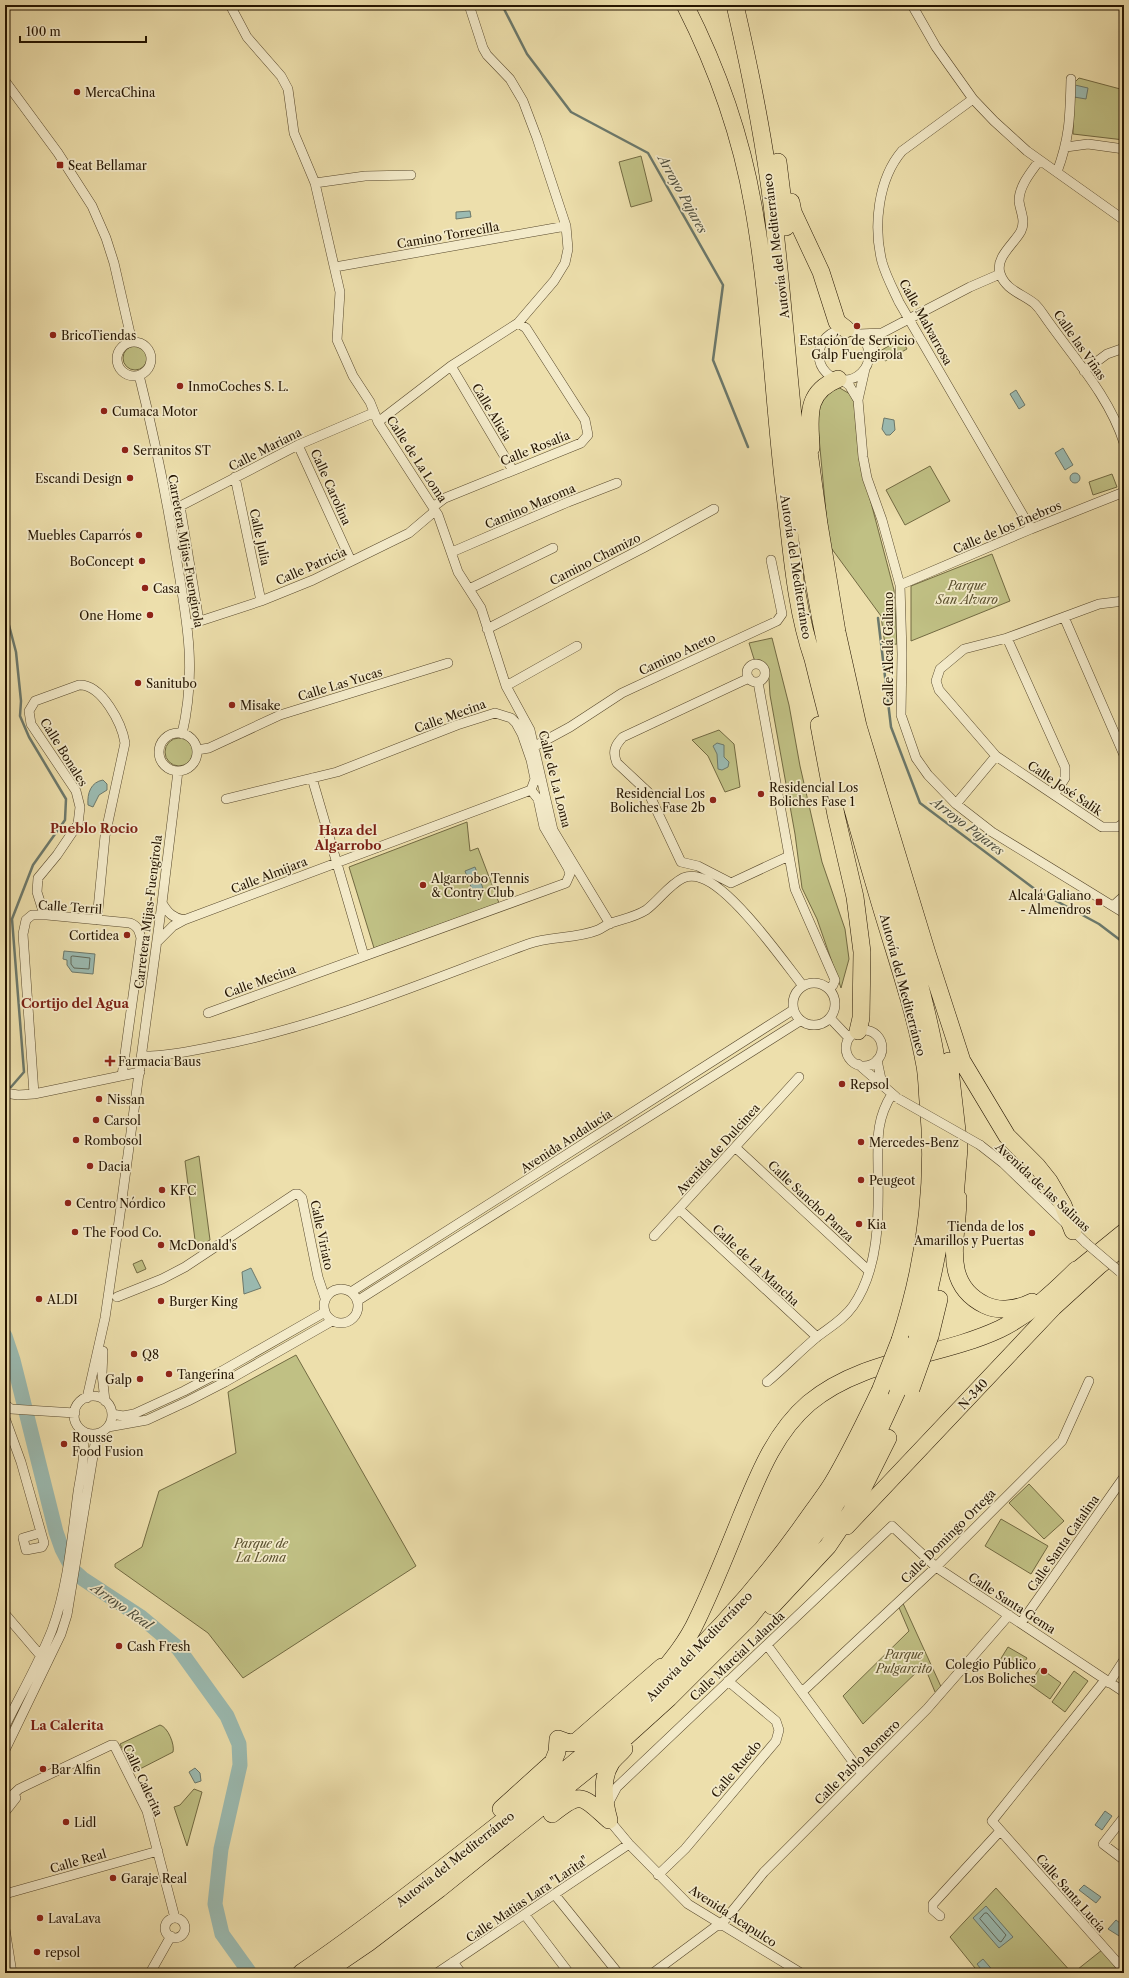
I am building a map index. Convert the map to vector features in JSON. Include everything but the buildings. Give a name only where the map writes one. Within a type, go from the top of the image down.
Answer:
[{"type":"highway","name":"Autovía del Mediterráneo","points":[[301,1973],[364,1930],[422,1886],[616,1728],[674,1675],[735,1612],[774,1565],[832,1484],[866,1421],[880,1391],[900,1340],[912,1301],[924,1243],[930,1188],[930,1126],[925,1067],[912,1009],[846,788],[813,659],[806,638],[782,480],[762,267],[753,205],[734,128],[712,66],[685,5]]},
{"type":"highway","name":"Autovía del Mediterráneo","points":[[324,1973],[439,1889],[607,1754],[670,1698],[749,1618],[824,1523],[904,1389],[924,1337],[944,1202],[944,1115],[938,1062],[924,997],[845,729],[817,600],[806,526],[773,212],[757,107],[735,5]]},
{"type":"highway","points":[[746,5],[765,87],[778,161],[792,280],[805,425],[819,524],[837,632],[858,726],[927,953],[962,1061],[1007,1136],[1037,1166],[1049,1181],[1063,1205],[1073,1231]]},
{"type":"highway","points":[[778,161],[786,178],[793,212],[821,272],[837,322],[852,332]]},
{"type":"highway","points":[[812,466],[810,413],[812,401],[819,390],[828,383],[840,379]]},
{"type":"highway","points":[[806,638],[806,660],[810,683],[836,815],[855,897],[862,959],[861,1018],[854,1034]]},
{"type":"highway","points":[[924,1337],[946,1268],[957,1178],[959,1148],[954,1092],[944,1026],[927,953]]},
{"type":"highway","points":[[957,1178],[958,1217],[953,1260],[959,1282],[972,1299],[991,1308],[1014,1309],[1031,1303],[1076,1270]]},
{"type":"highway","points":[[579,1758],[600,1732],[651,1685],[676,1654],[696,1622],[766,1458],[786,1427],[809,1404],[832,1388],[865,1371],[966,1342],[1000,1329],[1049,1296],[1076,1270]]},
{"type":"highway","points":[[670,1698],[708,1671],[828,1546],[851,1512],[904,1389]]},
{"type":"highway","points":[[422,1886],[447,1856],[553,1762],[557,1752],[558,1739],[569,1743],[576,1742],[676,1654]]},
{"type":"highway","points":[[608,1815],[603,1794],[611,1764],[640,1733],[649,1716]]},
{"type":"highway","points":[[439,1889],[484,1868],[568,1801],[577,1797],[586,1800],[608,1815]]},
{"type":"main road","points":[[1076,1270],[1124,1231]]},
{"type":"main road","name":"N-340","points":[[828,1546],[1054,1308],[1099,1267],[1124,1247]]},
{"type":"street","name":"Calle de La Loma","points":[[230,5],[247,37],[286,84],[291,100],[296,140],[315,183],[340,292],[337,340],[353,376],[370,402],[378,422],[434,509],[452,552],[458,572],[481,608],[506,686],[530,730],[535,746],[553,830],[610,924]]},
{"type":"street","points":[[378,422],[451,366],[518,323],[554,281],[565,263],[568,249],[566,226],[537,138],[523,101],[510,78],[483,48],[469,5]]},
{"type":"street","points":[[912,5],[936,47],[974,99],[994,121],[1039,160],[1124,220]]},
{"type":"street","points":[[1057,172],[1066,147],[1070,122],[1070,79]]},
{"type":"street","points":[[5,80],[58,153],[92,206],[106,238],[114,264],[132,342]]},
{"type":"street","name":"Calle Malvarrosa","points":[[974,99],[902,151],[893,162],[888,172],[879,210],[879,239],[882,262],[889,283],[909,320],[1031,529]]},
{"type":"street","points":[[1066,147],[1088,144],[1124,149]]},
{"type":"street","points":[[840,379],[855,378],[865,369],[875,342],[882,333],[970,287],[1000,274],[999,266],[1003,257],[1021,231],[1024,224],[1019,200],[1021,189],[1039,160]]},
{"type":"street","points":[[315,183],[365,176],[411,175]]},
{"type":"street","name":"Camino Torrecilla","points":[[335,267],[566,226]]},
{"type":"street","name":"Calle las Viñas","points":[[1000,274],[1005,283],[1014,291],[1035,304],[1084,371],[1110,410],[1123,438]]},
{"type":"street","name":"Calle Rosalía","points":[[434,509],[445,498],[512,469],[581,443],[588,435],[585,420],[526,328],[518,323]]},
{"type":"street","points":[[858,400],[853,391],[840,379],[828,374],[822,366],[819,358],[820,349],[823,341],[836,331],[882,333]]},
{"type":"street","points":[[852,332],[867,343],[870,355]]},
{"type":"street","points":[[132,342],[143,345],[150,353],[150,365],[146,371],[139,374],[130,375],[126,373],[118,362],[121,349],[132,342]]},
{"type":"street","points":[[1084,371],[1107,354],[1124,348]]},
{"type":"street","name":"Calle Alicia","points":[[451,366],[512,469]]},
{"type":"street","name":"Calle Alcalá Galiano","points":[[865,369],[858,400],[863,457],[867,478],[882,520],[900,585],[902,654],[901,715],[916,758],[928,775],[956,804],[992,832],[1124,913]]},
{"type":"street","name":"Carretera Mijas-Fuengirola","points":[[139,374],[169,512],[188,625],[190,688],[182,734]]},
{"type":"street","name":"Calle Mariana","points":[[169,512],[298,445],[374,413]]},
{"type":"street","name":"Calle Carolina","points":[[298,445],[351,561]]},
{"type":"street","name":"Calle Julia","points":[[235,477],[260,601]]},
{"type":"street","name":"Camino Maroma","points":[[452,552],[617,483]]},
{"type":"street","name":"Calle de los Enebros","points":[[900,585],[1031,529],[1124,492]]},
{"type":"street","points":[[180,506],[199,621]]},
{"type":"street","name":"Calle Patricia","points":[[188,625],[260,601],[313,580],[409,533],[434,509]]},
{"type":"street","name":"Camino Chamizo","points":[[487,628],[656,541],[714,509]]},
{"type":"street","points":[[469,589],[554,548]]},
{"type":"street","name":"Camino Aneto","points":[[535,746],[570,727],[622,693],[777,621],[782,614],[770,560]]},
{"type":"street","name":"Calle José Salik","points":[[1124,602],[1099,604],[1007,638],[964,649],[940,670],[936,681],[939,690],[996,756],[1102,827],[1118,827],[1124,823]]},
{"type":"street","points":[[1064,617],[1124,755]]},
{"type":"street","points":[[1007,638],[1065,767],[1065,778],[1054,795]]},
{"type":"street","points":[[506,686],[577,646]]},
{"type":"street","name":"Calle Las Yucas","points":[[197,750],[209,748],[280,715],[448,663]]},
{"type":"street","points":[[751,666],[762,666],[765,675],[763,679],[758,682],[754,682],[749,678],[748,670],[751,666]]},
{"type":"street","points":[[749,678],[623,737],[616,744],[614,757],[617,763],[648,792],[682,862],[698,866],[731,884],[789,856]]},
{"type":"street","points":[[758,682],[795,889],[800,904],[835,980],[829,989]]},
{"type":"street","name":"Calle Bonales","points":[[46,915],[37,892],[38,878],[57,855],[78,824],[80,807],[76,791],[31,724],[29,711],[35,701],[86,685],[95,689],[102,696],[123,730],[125,743],[105,836],[97,920]]},
{"type":"street","name":"Calle Mecina","points":[[208,1013],[566,883],[570,874],[544,827],[538,799],[531,790],[534,779],[531,760],[522,734],[511,718],[495,712],[457,725],[337,772],[226,799]]},
{"type":"street","points":[[172,734],[182,734],[191,739],[197,750],[195,760],[192,765],[178,771],[168,768],[164,764],[161,760],[159,750],[167,737],[172,734]]},
{"type":"street","points":[[956,804],[996,756]]},
{"type":"street","name":"Carretera Mijas-Fuengirola","points":[[87,1398],[105,1318],[140,1072],[178,771]]},
{"type":"street","points":[[312,778],[364,956]]},
{"type":"street","name":"Calle Almijara","points":[[157,942],[173,926],[184,920],[531,790]]},
{"type":"street","points":[[142,1056],[166,1055],[250,1040],[411,988],[531,943],[590,933],[610,924],[628,919],[646,910],[681,879],[690,876],[701,878],[713,884],[732,900],[759,930],[802,986]]},
{"type":"street","points":[[1113,906],[1124,896]]},
{"type":"street","points":[[162,904],[169,914],[176,919],[184,920]]},
{"type":"street","name":"Calle Terril","points":[[34,1094],[23,934],[26,920],[32,915],[130,923],[138,929],[141,938],[122,1076]]},
{"type":"street","points":[[816,983],[829,989],[834,995],[835,1000],[835,1007],[830,1018],[825,1022],[812,1026],[800,1021],[793,1010],[794,997],[802,986],[816,983]]},
{"type":"street","name":"Avenida Andalucía","points":[[351,1292],[793,1010]]},
{"type":"street","points":[[830,1018],[854,1034],[870,1031],[879,1038],[882,1049],[877,1060],[882,1084]]},
{"type":"street","name":"Avenida Andalucía","points":[[358,1301],[800,1021]]},
{"type":"street","points":[[854,1034],[846,1048],[847,1053],[853,1062],[868,1065],[877,1060]]},
{"type":"street","name":"Avenida de las Salinas","points":[[858,1064],[895,1096],[980,1145],[1003,1163],[1073,1231],[1122,1273]]},
{"type":"street","points":[[5,1093],[18,1095],[34,1094],[140,1072]]},
{"type":"street","name":"Avenida de Dulcinea","points":[[654,1236],[736,1148],[799,1077]]},
{"type":"street","points":[[767,1382],[817,1337],[840,1320],[853,1306],[862,1290],[869,1271],[878,1210],[878,1125],[886,1102],[895,1096]]},
{"type":"street","name":"Calle Sancho Panza","points":[[736,1148],[869,1271]]},
{"type":"street","name":"Calle Viriato","points":[[117,1297],[162,1279],[185,1267],[295,1194],[298,1194],[302,1198],[318,1277],[326,1298]]},
{"type":"street","name":"Calle de La Mancha","points":[[679,1209],[817,1337]]},
{"type":"street","points":[[340,1289],[351,1292],[358,1301],[357,1312],[351,1320],[340,1323],[332,1321],[325,1312],[324,1304],[326,1298],[334,1290],[340,1289]]},
{"type":"street","points":[[112,1414],[123,1416],[134,1414],[184,1392],[325,1312]]},
{"type":"street","name":"Carretera Mijas-Fuengirola","points":[[105,1318],[102,1374],[106,1401]]},
{"type":"street","points":[[5,1726],[51,1631],[75,1544],[95,1444],[100,1433],[108,1427],[147,1420],[188,1401],[225,1382],[332,1321]]},
{"type":"street","name":"Calle Domingo Ortega","points":[[802,1692],[936,1567],[1062,1440],[1089,1381]]},
{"type":"street","points":[[5,1750],[61,1634],[72,1591],[84,1444],[80,1429],[76,1422],[75,1413],[78,1405],[87,1398],[96,1397],[106,1401],[112,1414],[108,1427]]},
{"type":"street","points":[[40,1533],[8,1406],[39,1411],[75,1413]]},
{"type":"street","points":[[5,1418],[21,1462]]},
{"type":"street","points":[[80,1429],[91,1434],[100,1433]]},
{"type":"street","name":"Calle Santa Catalina","points":[[1021,1623],[1124,1477]]},
{"type":"street","name":"Calle Santa Gema","points":[[892,1526],[936,1567],[1124,1692]]},
{"type":"street","name":"Calle Marcial Lalanda","points":[[608,1815],[617,1787],[892,1526]]},
{"type":"street","points":[[5,1614],[40,1655]]},
{"type":"street","name":"Calle Pablo Romero","points":[[653,1973],[720,1925],[764,1872],[927,1709],[1009,1615]]},
{"type":"street","points":[[767,1645],[862,1774]]},
{"type":"street","points":[[940,1916],[933,1910],[933,1904],[1000,1830],[992,1821],[1124,1660]]},
{"type":"street","name":"Calle Ruedo","points":[[658,1875],[685,1849],[776,1741],[779,1730],[776,1721],[728,1681]]},
{"type":"street","name":"Calle Calerita","points":[[27,1785],[111,1745],[114,1745],[147,1811],[175,1918]]},
{"type":"street","points":[[5,1802],[13,1794],[27,1785]]},
{"type":"street","points":[[5,1812],[27,1785]]},
{"type":"street","name":"Avenida Acapulco","points":[[608,1815],[629,1844],[688,1904],[720,1925],[801,1973]]},
{"type":"street","points":[[1124,1817],[1103,1844],[1124,1860]]},
{"type":"street","name":"Calle Santa Lucía","points":[[1000,1830],[1124,1970]]},
{"type":"street","name":"Calle Matias Lara \"Larita\"","points":[[437,1973],[629,1844]]},
{"type":"street","name":"Calle Real","points":[[5,1894],[158,1851]]},
{"type":"street","points":[[555,1895],[618,1973]]},
{"type":"street","points":[[524,1915],[569,1973]]},
{"type":"street","points":[[175,1918],[182,1921],[185,1929],[180,1936],[171,1936],[166,1932],[166,1926],[170,1920],[175,1918]]},
{"type":"street","points":[[5,1929],[12,1973]]},
{"type":"street","points":[[150,1973],[171,1936]]},
{"type":"street","points":[[453,1962],[461,1973]]},
{"type":"green space","points":[[1079,78],[1124,90],[1124,140],[1073,134],[1074,83]]},
{"type":"green space","points":[[641,156],[652,201],[631,207],[619,162]]},
{"type":"green space","points":[[901,339],[907,349],[885,361],[880,351]]},
{"type":"green space","points":[[135,346],[143,350],[147,358],[143,366],[135,370],[127,366],[123,358],[127,350]]},
{"type":"green space","points":[[838,387],[850,394],[854,402],[859,457],[894,590],[897,644],[885,645],[881,616],[829,545],[817,416],[821,398]]},
{"type":"green space","points":[[930,466],[950,501],[905,525],[886,490]]},
{"type":"green space","points":[[1112,474],[1117,487],[1093,495],[1089,482]]},
{"type":"green space","name":"Parque San Alvaro","points":[[992,554],[1010,601],[911,641],[911,586]]},
{"type":"green space","points":[[772,638],[789,705],[800,766],[822,862],[845,929],[849,959],[841,988],[817,919],[802,888],[795,834],[770,695],[769,679],[766,666],[754,659],[749,643]]},
{"type":"green space","points":[[719,730],[734,744],[740,787],[725,792],[708,756],[692,740]]},
{"type":"green space","points":[[179,738],[189,742],[193,752],[189,762],[179,766],[169,762],[165,752],[169,742]]},
{"type":"green space","name":"Algarrobo Tennis & Contry Club","points":[[467,822],[470,851],[478,848],[499,903],[374,948],[349,867]]},
{"type":"green space","points":[[199,1156],[210,1240],[196,1248],[185,1161]]},
{"type":"green space","points":[[142,1260],[146,1269],[137,1273],[133,1264]]},
{"type":"green space","name":"Parque de La Loma","points":[[296,1355],[416,1566],[243,1678],[208,1633],[115,1567],[115,1564],[142,1547],[159,1491],[236,1453],[228,1392]]},
{"type":"green space","points":[[1029,1484],[1064,1521],[1044,1539],[1009,1503]]},
{"type":"green space","points":[[1001,1519],[1048,1546],[1031,1574],[985,1546]]},
{"type":"green space","name":"Parque Pulgarcito","points":[[901,1599],[943,1691],[939,1696],[935,1692],[924,1665],[863,1724],[843,1696],[909,1631],[897,1603]]},
{"type":"green space","points":[[1008,1647],[1027,1658],[1019,1671],[1000,1660]]},
{"type":"green space","points":[[1040,1668],[1061,1683],[1050,1699],[1029,1684]]},
{"type":"green space","points":[[1074,1671],[1088,1681],[1065,1712],[1052,1702]]},
{"type":"green space","points":[[160,1725],[166,1729],[170,1737],[173,1745],[173,1752],[134,1772],[120,1744]]},
{"type":"green space","points":[[194,1789],[202,1792],[187,1846],[174,1807],[180,1805]]},
{"type":"green space","points":[[996,1888],[1072,1973],[979,1973],[950,1937]]},
{"type":"green space","points":[[1102,1950],[1120,1973],[1073,1973]]},
{"type":"water","points":[[1075,85],[1088,88],[1086,99],[1074,97]]},
{"type":"water","points":[[470,211],[471,217],[456,219],[456,212]]},
{"type":"water","points":[[1016,390],[1025,405],[1019,409],[1010,394]]},
{"type":"water","points":[[884,418],[894,420],[895,430],[890,435],[886,435],[882,429]]},
{"type":"water","points":[[1063,448],[1073,465],[1065,470],[1055,453]]},
{"type":"water","points":[[1073,473],[1077,473],[1079,474],[1079,482],[1073,483],[1070,480],[1070,476]]},
{"type":"water","points":[[717,743],[724,745],[724,757],[729,762],[728,767],[722,770],[718,769],[717,754],[713,746]]},
{"type":"water","points":[[103,780],[107,784],[107,790],[99,795],[93,807],[88,805],[89,792],[95,783]]},
{"type":"water","points":[[475,867],[484,891],[474,895],[465,871]]},
{"type":"water","points":[[64,951],[95,954],[93,974],[72,972],[67,965],[67,960],[63,959]]},
{"type":"water","points":[[251,1268],[261,1288],[244,1294],[242,1272]]},
{"type":"water","points":[[195,1768],[200,1773],[201,1781],[195,1783],[189,1772]]},
{"type":"water","points":[[1105,1811],[1112,1816],[1102,1830],[1095,1825]]},
{"type":"water","points":[[1084,1885],[1101,1897],[1096,1903],[1079,1890]]},
{"type":"water","points":[[986,1906],[1013,1937],[999,1948],[973,1918]]},
{"type":"water","points":[[1116,1920],[1124,1926],[1124,1939],[1108,1929]]},
{"type":"water","points":[[983,1959],[995,1973],[984,1973],[977,1964]]},
{"type":"waterway","name":"Arroyo Pajares","points":[[502,5],[527,54],[571,112],[648,153],[723,285],[713,360],[748,447]]},
{"type":"waterway","points":[[5,610],[16,652],[21,701],[20,716],[29,737],[66,799],[65,820],[33,865],[12,919],[24,1072],[11,1087]]},
{"type":"waterway","name":"Arroyo Pajares","points":[[878,618],[891,727],[920,803],[1036,890],[1099,924],[1124,943]]},
{"type":"waterway","name":"Arroyo Real","points":[[5,1336],[13,1360],[56,1532],[62,1549],[73,1570],[83,1579],[141,1617],[178,1648],[227,1716],[239,1744],[240,1765],[221,1849],[215,1904],[222,1934],[250,1973]]},
{"type":"place","name":"MercaChina","points":[[77,92]]},
{"type":"place","name":"Seat Bellamar","points":[[60,165]]},
{"type":"place","name":"Estación de Servicio Galp Fuengirola","points":[[857,326]]},
{"type":"place","name":"BricoTiendas","points":[[53,335]]},
{"type":"place","name":"InmoCoches S. L.","points":[[180,386]]},
{"type":"place","name":"Cumaca Motor","points":[[104,411]]},
{"type":"place","name":"Serranitos ST","points":[[125,450]]},
{"type":"place","name":"Escandi Design","points":[[130,478]]},
{"type":"place","name":"Muebles Caparrós","points":[[139,535]]},
{"type":"place","name":"BoConcept","points":[[142,561]]},
{"type":"place","name":"Casa","points":[[145,588]]},
{"type":"place","name":"One Home","points":[[150,615]]},
{"type":"place","name":"Sanitubo","points":[[138,683]]},
{"type":"place","name":"Misake","points":[[232,705]]},
{"type":"place","name":"Residencial Los Boliches Fase 1","points":[[761,794]]},
{"type":"place","name":"Residencial Los Boliches Fase 2b","points":[[713,800]]},
{"type":"place","name":"Algarrobo Tennis & Contry Club","points":[[423,885]]},
{"type":"place","name":"Alcalá Galiano - Almendros","points":[[1099,902]]},
{"type":"place","name":"Cortidea","points":[[127,935]]},
{"type":"place","name":"Farmacia Baus","points":[[110,1061]]},
{"type":"place","name":"Repsol","points":[[842,1084]]},
{"type":"place","name":"Nissan","points":[[99,1099]]},
{"type":"place","name":"Carsol","points":[[96,1120]]},
{"type":"place","name":"Rombosol","points":[[76,1140]]},
{"type":"place","name":"Mercedes-Benz","points":[[861,1142]]},
{"type":"place","name":"Dacia","points":[[90,1166]]},
{"type":"place","name":"Peugeot","points":[[861,1180]]},
{"type":"place","name":"KFC","points":[[162,1190]]},
{"type":"place","name":"Centro Nórdico","points":[[68,1203]]},
{"type":"place","name":"Kia","points":[[859,1224]]},
{"type":"place","name":"The Food Co.","points":[[75,1232]]},
{"type":"place","name":"Tienda de los Amarillos y Puertas","points":[[1032,1233]]},
{"type":"place","name":"McDonald's","points":[[161,1245]]},
{"type":"place","name":"ALDI","points":[[39,1299]]},
{"type":"place","name":"Burger King","points":[[161,1301]]},
{"type":"place","name":"Q8","points":[[134,1354]]},
{"type":"place","name":"Tangerina","points":[[169,1374]]},
{"type":"place","name":"Galp","points":[[140,1379]]},
{"type":"place","name":"Rousse Food Fusion","points":[[64,1444]]},
{"type":"place","name":"Cash Fresh","points":[[119,1646]]},
{"type":"place","name":"Colegio Público Los Boliches","points":[[1044,1671]]},
{"type":"place","name":"Bar Alfin","points":[[43,1769]]},
{"type":"place","name":"Lidl","points":[[66,1822]]},
{"type":"place","name":"Garaje Real","points":[[113,1878]]},
{"type":"place","name":"LavaLava","points":[[40,1918]]},
{"type":"place","name":"repsol","points":[[37,1952]]},
{"type":"district","name":"Pueblo Rocio","points":[[94,828]]},
{"type":"district","name":"Haza del Algarrobo","points":[[348,838]]},
{"type":"district","name":"Cortijo del Agua","points":[[75,1003]]},
{"type":"district","name":"La Calerita","points":[[67,1725]]}]
